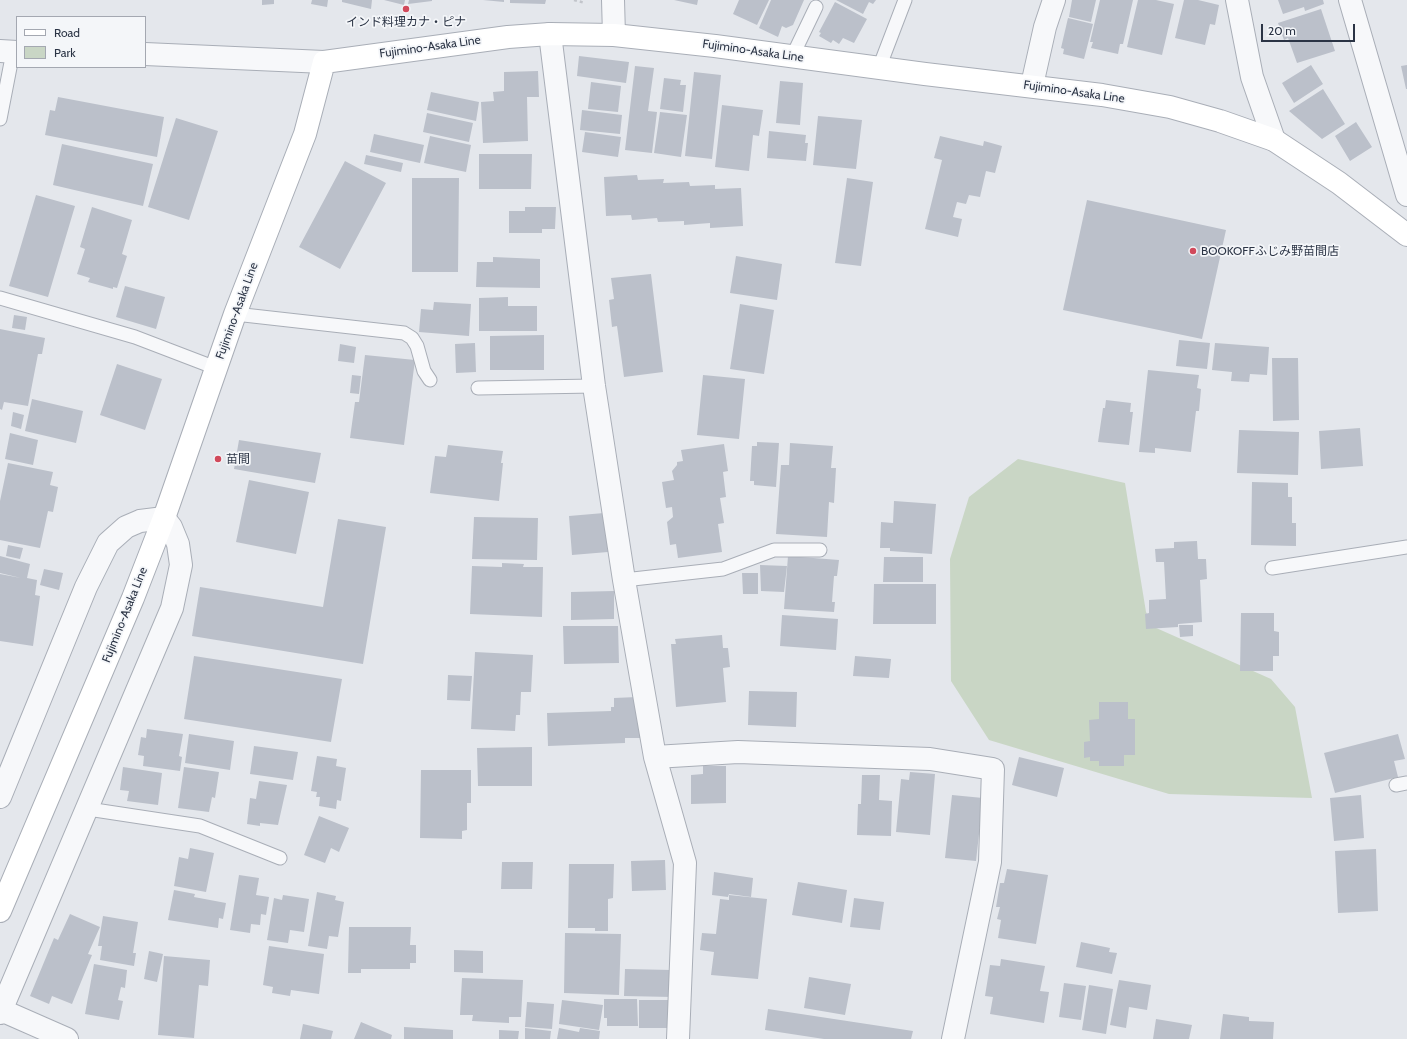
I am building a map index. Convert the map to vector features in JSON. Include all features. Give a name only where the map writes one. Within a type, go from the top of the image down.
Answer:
[{"type":"main road","name":"Fujimino-Asaka Line","points":[[0,911],[133,598],[164,518],[235,314],[305,134],[324,62],[508,37],[550,34],[614,35],[715,46],[879,68],[1032,85],[1102,95],[1170,107],[1220,121],[1274,140],[1339,183],[1407,235]]},
{"type":"street","points":[[613,0],[614,35]]},
{"type":"street","points":[[1032,85],[1045,27],[1054,0]]},
{"type":"street","points":[[1236,0],[1252,76],[1274,140]]},
{"type":"street","points":[[1350,0],[1407,195]]},
{"type":"street","points":[[550,34],[594,386],[624,580],[655,757],[685,864],[678,1039]]},
{"type":"street","points":[[146,54],[324,62]]},
{"type":"street","points":[[0,797],[86,587],[108,543],[126,527],[140,521],[164,518],[171,527],[178,544],[181,565],[172,608],[1,1012],[67,1039]]},
{"type":"street","points":[[655,757],[738,752],[930,759],[993,768],[990,862],[953,1039]]},
{"type":"lane","points":[[879,68],[905,0]]},
{"type":"lane","points":[[792,56],[816,8]]},
{"type":"lane","points":[[0,119],[10,52]]},
{"type":"lane","points":[[0,298],[135,337],[216,368]]},
{"type":"lane","points":[[235,314],[404,333],[412,338],[417,346],[424,370],[430,380]]},
{"type":"lane","points":[[478,388],[594,386]]},
{"type":"lane","points":[[1272,568],[1407,547]]},
{"type":"lane","points":[[624,580],[723,569],[774,550],[820,550]]},
{"type":"lane","points":[[88,809],[200,826],[280,858]]},
{"type":"path","points":[[574,0],[585,3]]},
{"type":"green space","points":[[1018,459],[1125,483],[1146,612],[1154,627],[1271,679],[1295,707],[1312,798],[1169,794],[989,740],[951,681],[950,559],[969,497]]},
{"type":"building","points":[[262,0],[274,0],[274,4],[262,5]]},
{"type":"building","points":[[312,0],[328,0],[327,7],[311,4]]},
{"type":"building","points":[[342,0],[372,0],[371,9],[342,2]]},
{"type":"building","points":[[384,0],[405,0],[404,5]]},
{"type":"building","points":[[409,0],[432,0],[432,1],[408,4]]},
{"type":"building","points":[[483,0],[504,0],[504,2]]},
{"type":"building","points":[[510,0],[546,0],[545,4],[510,3]]},
{"type":"building","points":[[674,0],[698,0],[697,5]]},
{"type":"building","points":[[739,0],[769,0],[757,25],[733,14]]},
{"type":"building","points":[[771,0],[804,0],[793,25],[786,28],[782,26],[778,37],[759,28]]},
{"type":"building","points":[[836,0],[876,0],[873,4],[869,2],[863,14]]},
{"type":"building","points":[[1072,0],[1096,0],[1091,22],[1069,17]]},
{"type":"building","points":[[1100,0],[1133,0],[1123,44],[1120,44],[1118,54],[1091,48],[1093,42],[1090,42]]},
{"type":"building","points":[[1138,0],[1156,0],[1174,4],[1162,55],[1127,47]]},
{"type":"building","points":[[1184,0],[1198,0],[1219,5],[1215,25],[1210,24],[1205,45],[1175,38]]},
{"type":"building","points":[[1278,0],[1323,0],[1324,4],[1305,11],[1304,7],[1283,14]]},
{"type":"building","points":[[835,2],[867,19],[854,43],[843,38],[839,44],[833,40],[831,43],[819,36],[821,33],[819,32]]},
{"type":"building","points":[[1321,9],[1335,51],[1297,63],[1288,38],[1284,40],[1278,23]]},
{"type":"building","points":[[1068,18],[1093,24],[1084,59],[1063,54],[1064,49],[1061,48]]},
{"type":"building","points":[[579,56],[629,62],[626,83],[577,76]]},
{"type":"building","points":[[1311,65],[1323,84],[1294,103],[1282,83]]},
{"type":"building","points":[[1407,65],[1407,89],[1406,89],[1401,66]]},
{"type":"building","points":[[635,66],[654,68],[648,111],[657,112],[652,153],[625,150]]},
{"type":"building","points":[[538,71],[539,97],[527,97],[528,141],[483,143],[481,102],[494,101],[493,92],[504,91],[504,72]]},
{"type":"building","points":[[694,72],[721,75],[712,159],[685,156]]},
{"type":"building","points":[[664,78],[681,80],[680,85],[686,85],[683,112],[660,109]]},
{"type":"building","points":[[780,81],[803,83],[800,125],[776,123]]},
{"type":"building","points":[[591,82],[621,86],[618,112],[588,109]]},
{"type":"building","points":[[1323,89],[1345,124],[1322,139],[1289,111]]},
{"type":"building","points":[[431,92],[479,102],[476,121],[427,110]]},
{"type":"building","points":[[58,97],[164,117],[157,157],[45,135],[50,110],[55,111]]},
{"type":"building","points":[[722,105],[763,110],[759,136],[753,135],[749,171],[715,167]]},
{"type":"building","points":[[582,110],[622,115],[620,134],[580,130]]},
{"type":"building","points":[[660,112],[687,115],[681,157],[654,153]]},
{"type":"building","points":[[427,113],[473,123],[469,142],[423,132]]},
{"type":"building","points":[[818,116],[862,120],[856,169],[813,165]]},
{"type":"building","points":[[176,118],[218,131],[189,220],[148,207]]},
{"type":"building","points":[[1356,122],[1372,147],[1350,161],[1335,136]]},
{"type":"building","points":[[769,131],[806,135],[805,143],[808,143],[806,161],[767,158]]},
{"type":"building","points":[[585,132],[621,137],[618,157],[582,152]]},
{"type":"building","points":[[374,134],[424,145],[420,163],[370,152]]},
{"type":"building","points":[[430,136],[471,145],[466,172],[424,163]]},
{"type":"building","points":[[940,136],[983,146],[984,141],[1002,146],[995,173],[986,171],[980,197],[969,195],[966,204],[957,202],[953,217],[962,219],[958,237],[925,229],[942,160],[934,158]]},
{"type":"building","points":[[62,144],[153,164],[143,206],[53,185]]},
{"type":"building","points":[[479,154],[532,154],[531,189],[479,189]]},
{"type":"building","points":[[366,155],[403,163],[401,172],[364,164]]},
{"type":"building","points":[[345,161],[386,183],[340,269],[299,247]]},
{"type":"building","points":[[637,175],[638,180],[664,179],[663,183],[689,182],[690,186],[715,185],[715,189],[741,188],[743,226],[710,228],[710,223],[684,225],[684,221],[658,222],[657,218],[632,220],[631,215],[606,216],[604,177]]},
{"type":"building","points":[[412,178],[459,178],[458,272],[412,272]]},
{"type":"building","points":[[847,178],[873,182],[861,266],[835,263]]},
{"type":"building","points":[[36,195],[75,206],[48,297],[9,286]]},
{"type":"building","points":[[1087,200],[1226,230],[1202,339],[1063,310]]},
{"type":"building","points":[[92,207],[132,220],[122,254],[127,256],[117,288],[113,287],[113,289],[88,282],[90,278],[77,274],[85,249],[80,247]]},
{"type":"building","points":[[525,207],[556,207],[555,229],[542,229],[542,233],[509,233],[509,211],[525,211]]},
{"type":"building","points":[[736,256],[782,264],[777,300],[730,293]]},
{"type":"building","points":[[493,257],[540,259],[540,288],[476,287],[477,262],[493,262]]},
{"type":"building","points":[[651,274],[663,372],[624,377],[617,326],[612,327],[609,300],[614,299],[611,278]]},
{"type":"building","points":[[125,286],[165,297],[156,329],[116,317]]},
{"type":"building","points":[[508,297],[508,306],[537,306],[537,331],[479,331],[479,298]]},
{"type":"building","points":[[434,302],[471,304],[469,336],[419,332],[421,309],[433,310]]},
{"type":"building","points":[[740,304],[774,310],[764,374],[730,369]]},
{"type":"building","points":[[14,315],[27,317],[25,330],[12,328]]},
{"type":"building","points":[[0,329],[45,338],[42,354],[38,354],[28,406],[4,402],[2,410],[0,409]]},
{"type":"building","points":[[544,335],[544,370],[490,370],[490,336]]},
{"type":"building","points":[[1179,340],[1210,343],[1207,369],[1176,366]]},
{"type":"building","points":[[475,343],[476,372],[456,373],[455,344]]},
{"type":"building","points":[[1215,343],[1269,347],[1267,375],[1250,374],[1249,382],[1231,381],[1232,372],[1212,370]]},
{"type":"building","points":[[340,344],[356,347],[354,363],[338,361]]},
{"type":"building","points":[[365,355],[415,360],[404,445],[350,438],[355,402],[359,402]]},
{"type":"building","points":[[1272,358],[1298,358],[1299,420],[1273,421]]},
{"type":"building","points":[[117,364],[162,379],[145,430],[100,415]]},
{"type":"building","points":[[1148,370],[1199,375],[1197,388],[1201,389],[1199,411],[1196,411],[1191,452],[1155,448],[1155,453],[1139,452]]},
{"type":"building","points":[[352,375],[361,376],[359,394],[350,393]]},
{"type":"building","points":[[703,375],[745,379],[739,439],[697,435]]},
{"type":"building","points":[[32,399],[83,411],[76,443],[25,431]]},
{"type":"building","points":[[1106,400],[1131,403],[1130,412],[1133,412],[1129,445],[1098,442],[1103,408],[1105,408]]},
{"type":"building","points":[[13,412],[24,415],[21,429],[11,426]]},
{"type":"building","points":[[1360,428],[1363,466],[1321,469],[1319,431]]},
{"type":"building","points":[[1239,430],[1299,432],[1298,475],[1237,473]]},
{"type":"building","points":[[10,433],[38,440],[33,465],[5,459]]},
{"type":"building","points":[[239,440],[321,453],[315,483],[234,469]]},
{"type":"building","points":[[757,442],[779,443],[776,487],[754,485],[754,481],[750,481],[752,446],[757,446]]},
{"type":"building","points":[[790,443],[833,446],[831,468],[836,468],[834,503],[829,502],[827,537],[776,534],[781,465],[789,465]]},
{"type":"building","points":[[724,444],[728,471],[723,472],[726,497],[720,498],[724,523],[718,524],[722,552],[678,558],[676,544],[670,545],[667,522],[673,517],[672,507],[666,508],[662,482],[674,480],[672,471],[677,465],[677,462],[683,461],[681,450]]},
{"type":"building","points":[[448,445],[503,451],[499,501],[430,493],[435,456],[446,457]]},
{"type":"building","points":[[8,463],[53,472],[50,485],[58,487],[53,512],[48,511],[40,548],[0,540],[0,501]]},
{"type":"building","points":[[249,480],[309,492],[296,554],[236,542]]},
{"type":"building","points":[[1252,482],[1288,483],[1288,497],[1292,497],[1292,523],[1296,523],[1296,546],[1251,545]]},
{"type":"building","points":[[894,501],[936,504],[932,554],[890,551],[890,548],[880,548],[881,522],[893,523]]},
{"type":"building","points":[[604,513],[608,552],[572,555],[569,516]]},
{"type":"building","points":[[474,517],[538,518],[537,560],[472,559]]},
{"type":"building","points":[[338,519],[386,527],[363,664],[192,636],[200,587],[323,607]]},
{"type":"building","points":[[1197,541],[1198,559],[1206,559],[1207,579],[1200,580],[1202,622],[1178,624],[1178,627],[1146,629],[1145,614],[1149,613],[1149,600],[1166,599],[1164,562],[1156,562],[1155,549],[1174,548],[1174,542]]},
{"type":"building","points":[[8,545],[23,548],[20,559],[6,556]]},
{"type":"building","points":[[0,556],[30,564],[27,578],[37,580],[35,595],[40,596],[33,646],[0,641],[0,574],[21,578],[0,573]]},
{"type":"building","points":[[788,556],[839,560],[837,576],[834,576],[832,602],[835,602],[834,612],[784,609]]},
{"type":"building","points":[[884,557],[923,557],[923,582],[883,582]]},
{"type":"building","points":[[502,563],[524,564],[523,567],[543,567],[542,617],[470,614],[472,566],[502,567]]},
{"type":"building","points":[[760,565],[787,566],[784,592],[761,591]]},
{"type":"building","points":[[44,569],[63,573],[59,590],[40,585]]},
{"type":"building","points":[[742,573],[758,573],[758,594],[743,594]]},
{"type":"building","points":[[874,584],[936,584],[936,624],[873,624]]},
{"type":"building","points":[[614,591],[614,619],[571,620],[571,592]]},
{"type":"building","points":[[1241,613],[1274,613],[1274,631],[1279,632],[1279,656],[1273,656],[1273,671],[1240,671]]},
{"type":"building","points":[[782,615],[838,619],[836,650],[780,646]]},
{"type":"building","points":[[1179,625],[1193,625],[1193,636],[1180,637]]},
{"type":"building","points":[[563,626],[618,626],[619,663],[564,664]]},
{"type":"building","points":[[722,635],[723,648],[728,648],[730,667],[723,668],[726,702],[676,707],[671,644],[676,644],[675,639]]},
{"type":"building","points":[[475,652],[533,655],[531,692],[521,692],[520,715],[516,715],[515,731],[471,729]]},
{"type":"building","points":[[194,656],[342,679],[331,742],[184,719]]},
{"type":"building","points":[[855,656],[891,659],[889,678],[853,676]]},
{"type":"building","points":[[448,675],[472,676],[470,701],[447,700]]},
{"type":"building","points":[[749,691],[797,692],[796,727],[748,725]]},
{"type":"building","points":[[637,697],[641,738],[625,738],[625,743],[548,746],[547,713],[611,711],[611,707],[614,707],[614,698]]},
{"type":"building","points":[[1099,702],[1128,702],[1128,719],[1135,719],[1135,755],[1124,755],[1124,766],[1099,766],[1099,761],[1090,761],[1090,757],[1084,758],[1084,742],[1090,741],[1089,720],[1099,719]]},
{"type":"building","points":[[147,729],[183,734],[179,756],[182,757],[180,771],[143,766],[144,756],[138,755],[141,737],[146,738]]},
{"type":"building","points":[[189,734],[234,741],[230,770],[185,763]]},
{"type":"building","points":[[1398,734],[1405,759],[1394,761],[1398,777],[1335,793],[1324,753]]},
{"type":"building","points":[[254,746],[298,752],[293,780],[250,774]]},
{"type":"building","points":[[532,747],[532,786],[478,786],[477,748]]},
{"type":"building","points":[[317,756],[337,759],[336,766],[346,768],[341,801],[337,800],[336,809],[319,806],[320,797],[316,797],[317,792],[311,791]]},
{"type":"building","points":[[1019,757],[1064,768],[1057,797],[1012,785]]},
{"type":"building","points":[[703,766],[726,766],[726,803],[691,804],[691,775],[703,774]]},
{"type":"building","points":[[123,767],[162,773],[158,805],[127,801],[129,791],[120,790]]},
{"type":"building","points":[[184,767],[219,772],[215,798],[212,797],[209,812],[178,808]]},
{"type":"building","points":[[421,770],[471,770],[471,803],[467,803],[467,830],[462,831],[462,839],[420,838]]},
{"type":"building","points":[[910,772],[935,774],[930,835],[896,832],[901,779],[909,780]]},
{"type":"building","points":[[862,775],[880,775],[879,800],[892,801],[891,836],[857,835],[858,804],[861,804]]},
{"type":"building","points":[[259,781],[287,785],[278,825],[260,823],[260,826],[247,824],[250,798],[256,799]]},
{"type":"building","points":[[952,795],[983,798],[976,861],[945,858]]},
{"type":"building","points":[[1361,795],[1364,838],[1334,841],[1330,798]]},
{"type":"building","points":[[319,816],[349,828],[339,852],[331,848],[325,863],[304,855]]},
{"type":"building","points":[[190,848],[214,853],[206,892],[174,886],[179,857],[188,859]]},
{"type":"building","points":[[1376,849],[1378,911],[1338,913],[1335,851]]},
{"type":"building","points":[[665,860],[666,890],[632,891],[631,861]]},
{"type":"building","points":[[502,862],[533,862],[532,889],[501,889]]},
{"type":"building","points":[[569,864],[614,864],[613,898],[608,899],[608,931],[595,931],[595,928],[568,928]]},
{"type":"building","points":[[1007,869],[1048,875],[1036,944],[998,938],[1001,920],[997,919],[1000,907],[996,907],[1000,883],[1004,883]]},
{"type":"building","points":[[714,872],[753,878],[751,897],[729,894],[728,897],[712,895]]},
{"type":"building","points":[[239,875],[259,878],[256,895],[269,897],[266,915],[261,914],[260,925],[251,924],[250,933],[230,930]]},
{"type":"building","points":[[798,882],[847,890],[842,923],[792,915]]},
{"type":"building","points":[[174,890],[195,894],[194,897],[226,903],[223,919],[219,918],[218,928],[168,920]]},
{"type":"building","points":[[317,892],[336,896],[335,900],[344,902],[338,937],[329,936],[327,949],[308,946]]},
{"type":"building","points":[[283,895],[309,899],[304,932],[290,930],[288,943],[267,940],[274,898],[282,900]]},
{"type":"building","points":[[729,895],[767,899],[758,979],[711,975],[714,952],[700,950],[702,933],[716,934],[720,899],[729,900]]},
{"type":"building","points":[[854,898],[884,902],[880,930],[850,927]]},
{"type":"building","points":[[70,914],[100,927],[88,954],[92,955],[72,1004],[52,996],[49,1004],[30,996],[54,938],[58,940]]},
{"type":"building","points":[[103,916],[138,922],[133,953],[136,953],[134,966],[100,960],[102,946],[98,946]]},
{"type":"building","points":[[349,927],[411,927],[410,945],[416,945],[416,963],[410,963],[410,969],[361,969],[361,973],[348,973]]},
{"type":"building","points":[[565,933],[621,934],[619,995],[564,993]]},
{"type":"building","points":[[1081,942],[1110,948],[1109,952],[1117,953],[1112,974],[1076,967]]},
{"type":"building","points":[[269,946],[324,954],[319,994],[291,990],[290,996],[272,993],[273,987],[263,985]]},
{"type":"building","points":[[454,950],[483,951],[483,973],[454,972]]},
{"type":"building","points":[[149,951],[163,954],[157,982],[144,979]]},
{"type":"building","points":[[164,956],[210,960],[208,986],[199,985],[194,1038],[158,1035]]},
{"type":"building","points":[[1001,959],[1045,966],[1040,991],[1049,992],[1044,1023],[990,1014],[993,997],[985,996],[990,965],[1000,966]]},
{"type":"building","points":[[94,964],[127,970],[125,988],[121,987],[118,1000],[123,1001],[119,1020],[85,1014]]},
{"type":"building","points":[[625,969],[672,970],[672,997],[624,996]]},
{"type":"building","points":[[809,977],[851,984],[845,1015],[804,1008]]},
{"type":"building","points":[[462,978],[523,980],[521,1017],[509,1017],[509,1023],[472,1021],[473,1015],[460,1015]]},
{"type":"building","points":[[1119,980],[1151,985],[1147,1010],[1129,1007],[1126,1028],[1110,1025]]},
{"type":"building","points":[[1064,983],[1086,986],[1081,1020],[1059,1017]]},
{"type":"building","points":[[1089,985],[1113,989],[1106,1034],[1082,1030]]},
{"type":"building","points":[[604,999],[637,999],[638,1026],[607,1026],[607,1018],[604,1018]]},
{"type":"building","points":[[562,1000],[603,1005],[599,1030],[559,1024]]},
{"type":"building","points":[[639,1000],[672,1000],[672,1028],[639,1028]]},
{"type":"building","points":[[527,1002],[554,1004],[552,1029],[525,1027]]},
{"type":"building","points":[[768,1009],[913,1031],[911,1039],[824,1039],[765,1030]]},
{"type":"building","points":[[1223,1014],[1249,1017],[1249,1021],[1274,1022],[1273,1039],[1220,1039]]},
{"type":"building","points":[[1156,1019],[1192,1025],[1189,1039],[1153,1039]]},
{"type":"building","points":[[361,1022],[392,1035],[391,1039],[354,1039]]},
{"type":"building","points":[[303,1024],[333,1031],[331,1039],[300,1039]]},
{"type":"building","points":[[404,1027],[453,1030],[453,1039],[404,1039]]},
{"type":"building","points":[[525,1028],[551,1031],[550,1039],[525,1039]]},
{"type":"building","points":[[559,1028],[579,1032],[580,1028],[600,1031],[599,1039],[557,1039]]},
{"type":"building","points":[[499,1030],[519,1031],[518,1039],[499,1039]]},
{"type":"place","name":"インド料理カナ・ピナ","points":[[406,9]]},
{"type":"place","name":"BOOKOFFふじみ野苗間店","points":[[1193,251]]},
{"type":"place","name":"苗間","points":[[218,459]]}]
